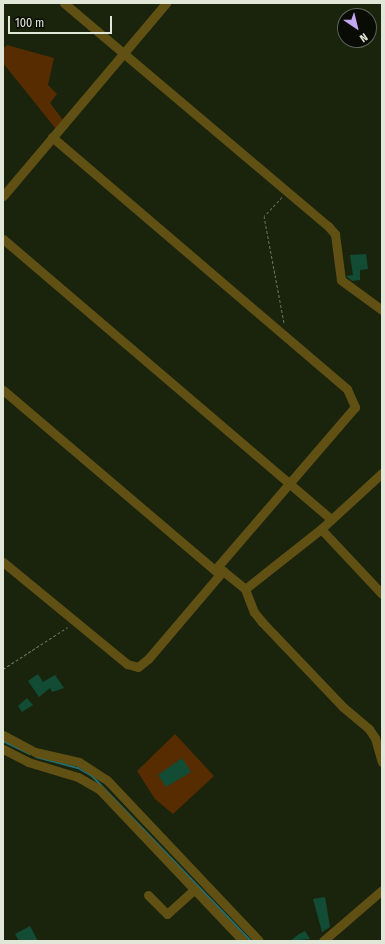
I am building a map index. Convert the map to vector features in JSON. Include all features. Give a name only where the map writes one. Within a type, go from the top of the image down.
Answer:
[{"type":"street","points":[[64,3],[287,190],[335,234],[341,280],[382,310]]},
{"type":"street","points":[[3,196],[166,3]]},
{"type":"street","points":[[3,562],[127,664],[138,667],[148,659],[290,484],[355,407],[347,389],[52,138]]},
{"type":"street","points":[[3,239],[332,519]]},
{"type":"street","points":[[3,390],[218,572],[223,571],[245,589],[254,612],[262,622],[343,707],[369,729],[375,738],[382,762]]},
{"type":"street","points":[[245,589],[321,529],[382,472]]},
{"type":"street","points":[[321,529],[382,594]]},
{"type":"street","points":[[3,735],[35,752],[79,762],[107,780],[259,941]]},
{"type":"street","points":[[3,749],[28,762],[78,777],[99,790],[243,941]]},
{"type":"street","points":[[148,895],[167,914],[194,890]]},
{"type":"street","points":[[323,941],[382,890]]},
{"type":"path","points":[[286,337],[264,216],[287,190]]},
{"type":"path","points":[[3,669],[76,622]]},
{"type":"shaded area","points":[[7,45],[54,58],[48,85],[57,94],[50,103],[63,120],[56,129],[3,63],[3,49]]},
{"type":"shaded area","points":[[175,734],[214,776],[173,814],[155,799],[137,771]]},
{"type":"building","points":[[366,254],[368,269],[360,270],[360,280],[352,281],[346,276],[353,275],[350,255]]},
{"type":"building","points":[[38,674],[43,682],[55,675],[64,688],[52,692],[50,688],[39,697],[28,681]]},
{"type":"building","points":[[27,698],[33,705],[22,712],[18,706]]},
{"type":"building","points":[[182,758],[191,772],[166,787],[158,775]]},
{"type":"building","points":[[325,897],[330,927],[322,932],[313,899]]},
{"type":"building","points":[[30,926],[38,941],[19,941],[15,934]]},
{"type":"building","points":[[305,931],[310,939],[290,941],[299,934]]},
{"type":"waterway","points":[[3,741],[30,754]]},
{"type":"waterway","points":[[36,757],[78,768],[92,776],[251,941]]}]
